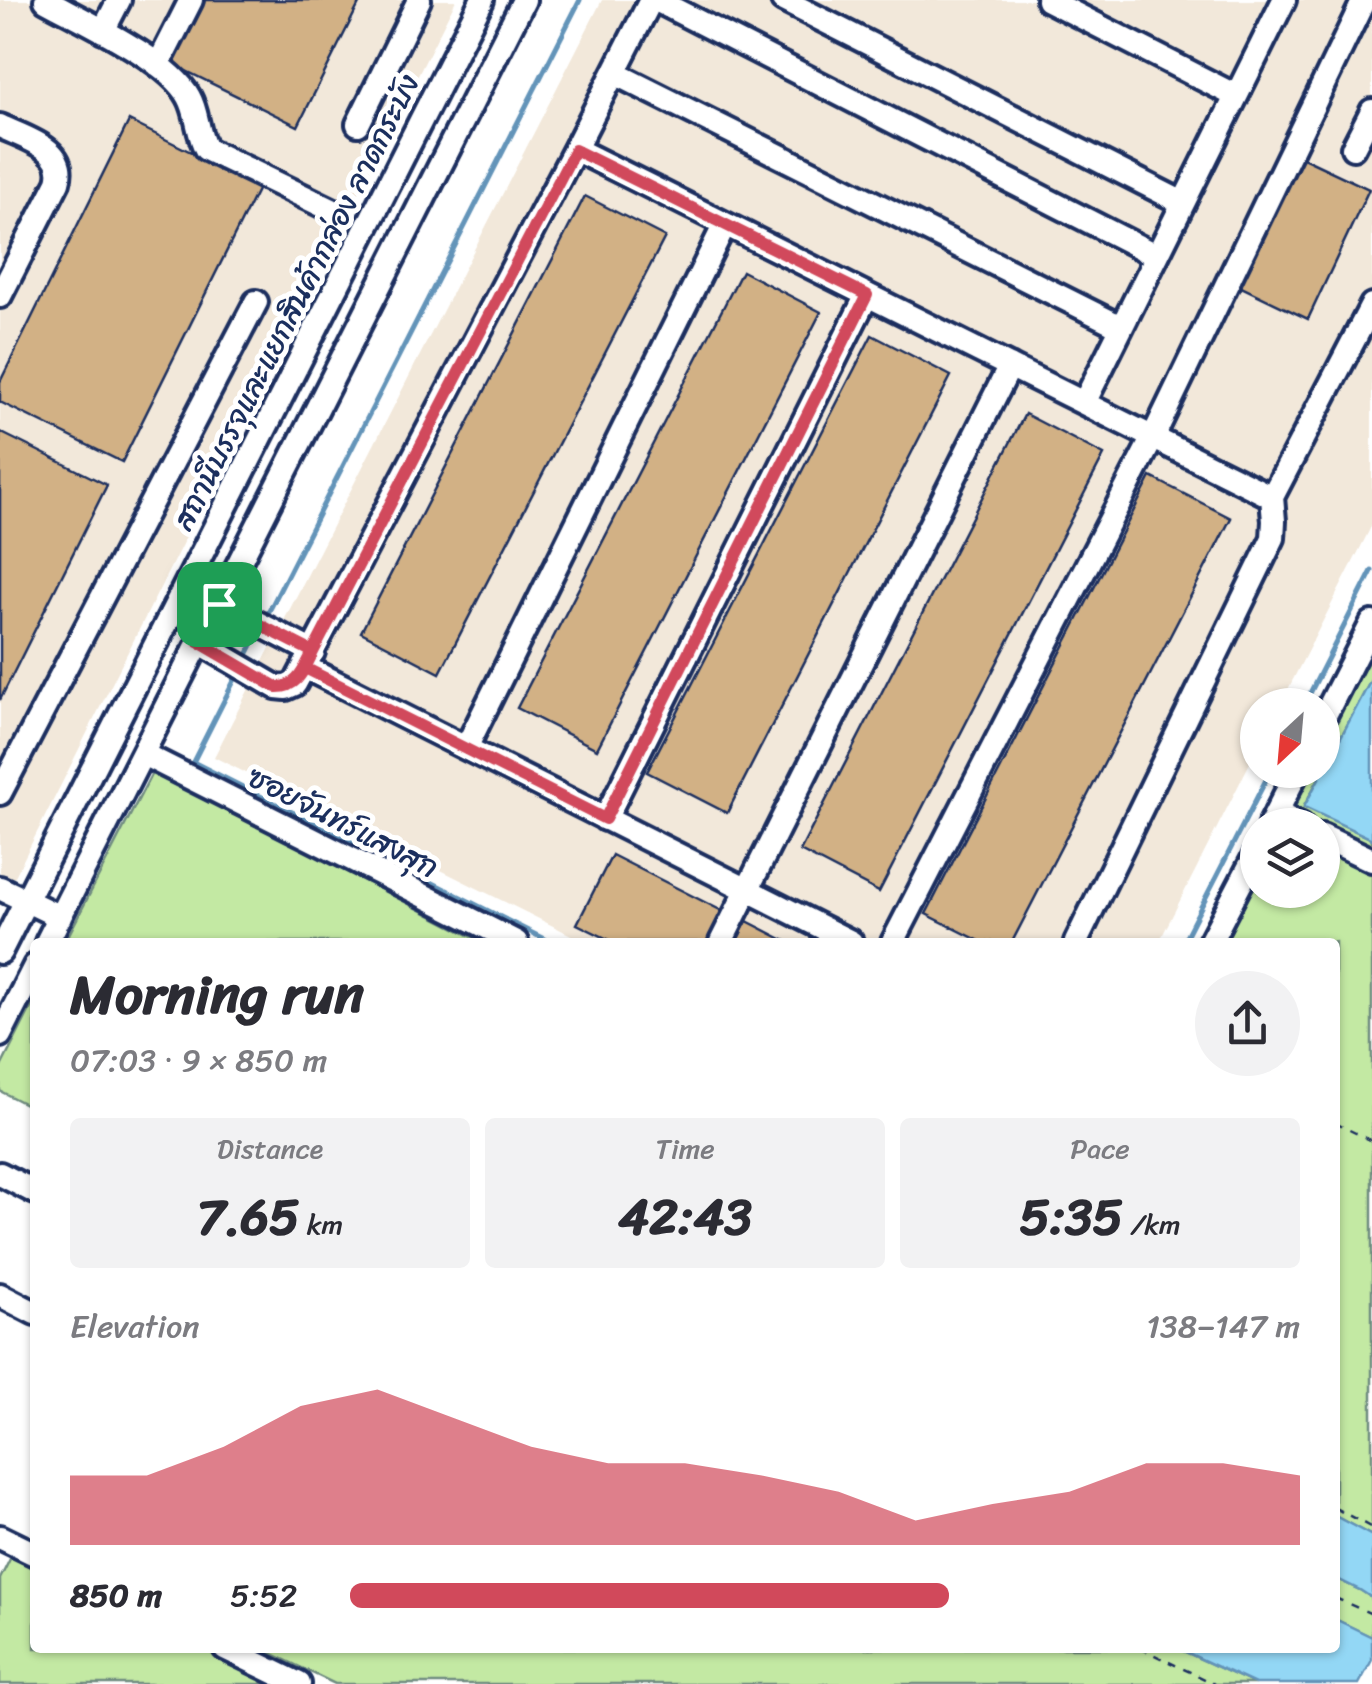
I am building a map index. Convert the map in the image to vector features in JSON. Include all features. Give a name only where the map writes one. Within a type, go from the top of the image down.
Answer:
[{"type":"street","points":[[46,0],[158,65],[181,85],[193,106],[206,149],[338,213]]},
{"type":"street","points":[[103,31],[119,0]]},
{"type":"street","points":[[158,65],[191,0]]},
{"type":"street","points":[[358,124],[419,0]]},
{"type":"street","name":"สถานีบรรจุและแยกสินค้ากล่อง ลาดกระบัง","points":[[0,952],[482,0]]},
{"type":"street","points":[[49,938],[524,0]]},
{"type":"street","points":[[199,642],[276,687],[295,684],[653,0],[1156,256]]},
{"type":"street","points":[[783,0],[1183,204]]},
{"type":"street","points":[[1048,0],[1236,96]]},
{"type":"street","points":[[895,938],[1154,437],[1364,0]]},
{"type":"street","points":[[1084,403],[1236,96],[1274,3]]},
{"type":"street","points":[[614,73],[1122,327]]},
{"type":"street","points":[[1353,148],[1372,111]]},
{"type":"street","points":[[0,126],[50,151],[60,167],[58,182],[9,259],[0,296]]},
{"type":"street","points":[[575,150],[1272,497]]},
{"type":"street","points":[[466,748],[724,224]]},
{"type":"street","points":[[605,819],[867,295]]},
{"type":"street","points":[[0,793],[256,302]]},
{"type":"street","points":[[1078,938],[1272,538],[1272,497],[1372,305]]},
{"type":"street","points":[[723,938],[1010,366]]},
{"type":"street","points":[[219,604],[309,660],[466,748],[843,938]]},
{"type":"street","points":[[1339,688],[1372,623]]},
{"type":"street","name":"ซอยจันทร์แสงสุก","points":[[143,754],[508,938]]},
{"type":"street","points":[[1340,845],[1372,860]]},
{"type":"street","points":[[1212,938],[1240,885]]},
{"type":"street","points":[[0,888],[60,918]]},
{"type":"street","points":[[0,1035],[30,976]]},
{"type":"street","points":[[0,1174],[30,1189]]},
{"type":"street","points":[[0,1295],[30,1310]]},
{"type":"street","points":[[0,1537],[30,1552]]},
{"type":"street","points":[[235,1653],[299,1684]]},
{"type":"path","points":[[1340,1126],[1372,1141]]},
{"type":"path","points":[[1340,1511],[1372,1528]]},
{"type":"path","points":[[1340,1600],[1372,1614]]},
{"type":"path","points":[[1150,1653],[1214,1684]]},
{"type":"shaded area","points":[[0,0],[456,0],[0,906]]},
{"type":"shaded area","points":[[602,0],[1372,0],[1372,525],[1289,688],[1240,688],[1240,782],[1161,938],[577,938],[214,757]]},
{"type":"green space","points":[[1372,641],[1372,678],[1340,738],[1340,705]]},
{"type":"green space","points":[[153,771],[474,938],[67,938]]},
{"type":"green space","points":[[1299,788],[1314,788],[1304,806],[1308,808],[1290,808]]},
{"type":"green space","points":[[1340,823],[1372,839],[1372,1536],[1340,1519],[1340,938],[1227,938],[1242,908],[1340,908]]},
{"type":"green space","points":[[30,1010],[30,1106],[0,1091],[0,1069]]},
{"type":"green space","points":[[16,1547],[30,1554],[30,1653],[226,1653],[288,1684],[0,1684],[0,1579]]},
{"type":"green space","points":[[1340,1580],[1372,1598],[1372,1637],[1340,1621]]},
{"type":"green space","points":[[270,1653],[1188,1653],[1255,1684],[335,1684]]},
{"type":"water","points":[[1372,678],[1372,839],[1340,824],[1340,808],[1304,807],[1314,788],[1340,788],[1340,739]]},
{"type":"water","points":[[1340,1519],[1372,1536],[1372,1598],[1340,1580]]},
{"type":"water","points":[[1340,1621],[1372,1637],[1372,1660],[1359,1684],[1255,1684],[1188,1653],[1340,1653]]},
{"type":"building","points":[[199,0],[361,0],[298,126],[168,62]]},
{"type":"building","points":[[129,121],[259,186],[122,462],[0,402],[0,382]]},
{"type":"building","points":[[1301,157],[1369,189],[1308,319],[1239,286]]},
{"type":"building","points":[[585,196],[665,237],[440,673],[361,632]]},
{"type":"building","points":[[742,271],[821,312],[597,749],[517,708]]},
{"type":"building","points":[[872,335],[951,376],[727,813],[647,772]]},
{"type":"building","points":[[1025,414],[1104,455],[879,892],[800,851]]},
{"type":"building","points":[[0,432],[107,485],[0,700]]},
{"type":"building","points":[[1151,477],[1231,518],[1014,938],[974,938],[926,914]]},
{"type":"building","points":[[612,855],[728,914],[715,938],[606,938],[577,924]]},
{"type":"building","points":[[747,921],[780,938],[738,938]]},
{"type":"waterway","points":[[264,621],[580,0]]},
{"type":"waterway","points":[[1313,688],[1372,571]]},
{"type":"waterway","points":[[244,661],[259,631]]},
{"type":"waterway","points":[[239,671],[193,762],[542,938]]},
{"type":"waterway","points":[[1185,938],[1262,788]]},
{"type":"route","points":[[219,604],[199,642],[276,687],[295,684],[313,652],[575,150],[867,295],[605,819],[305,668],[313,652],[219,604]]}]
